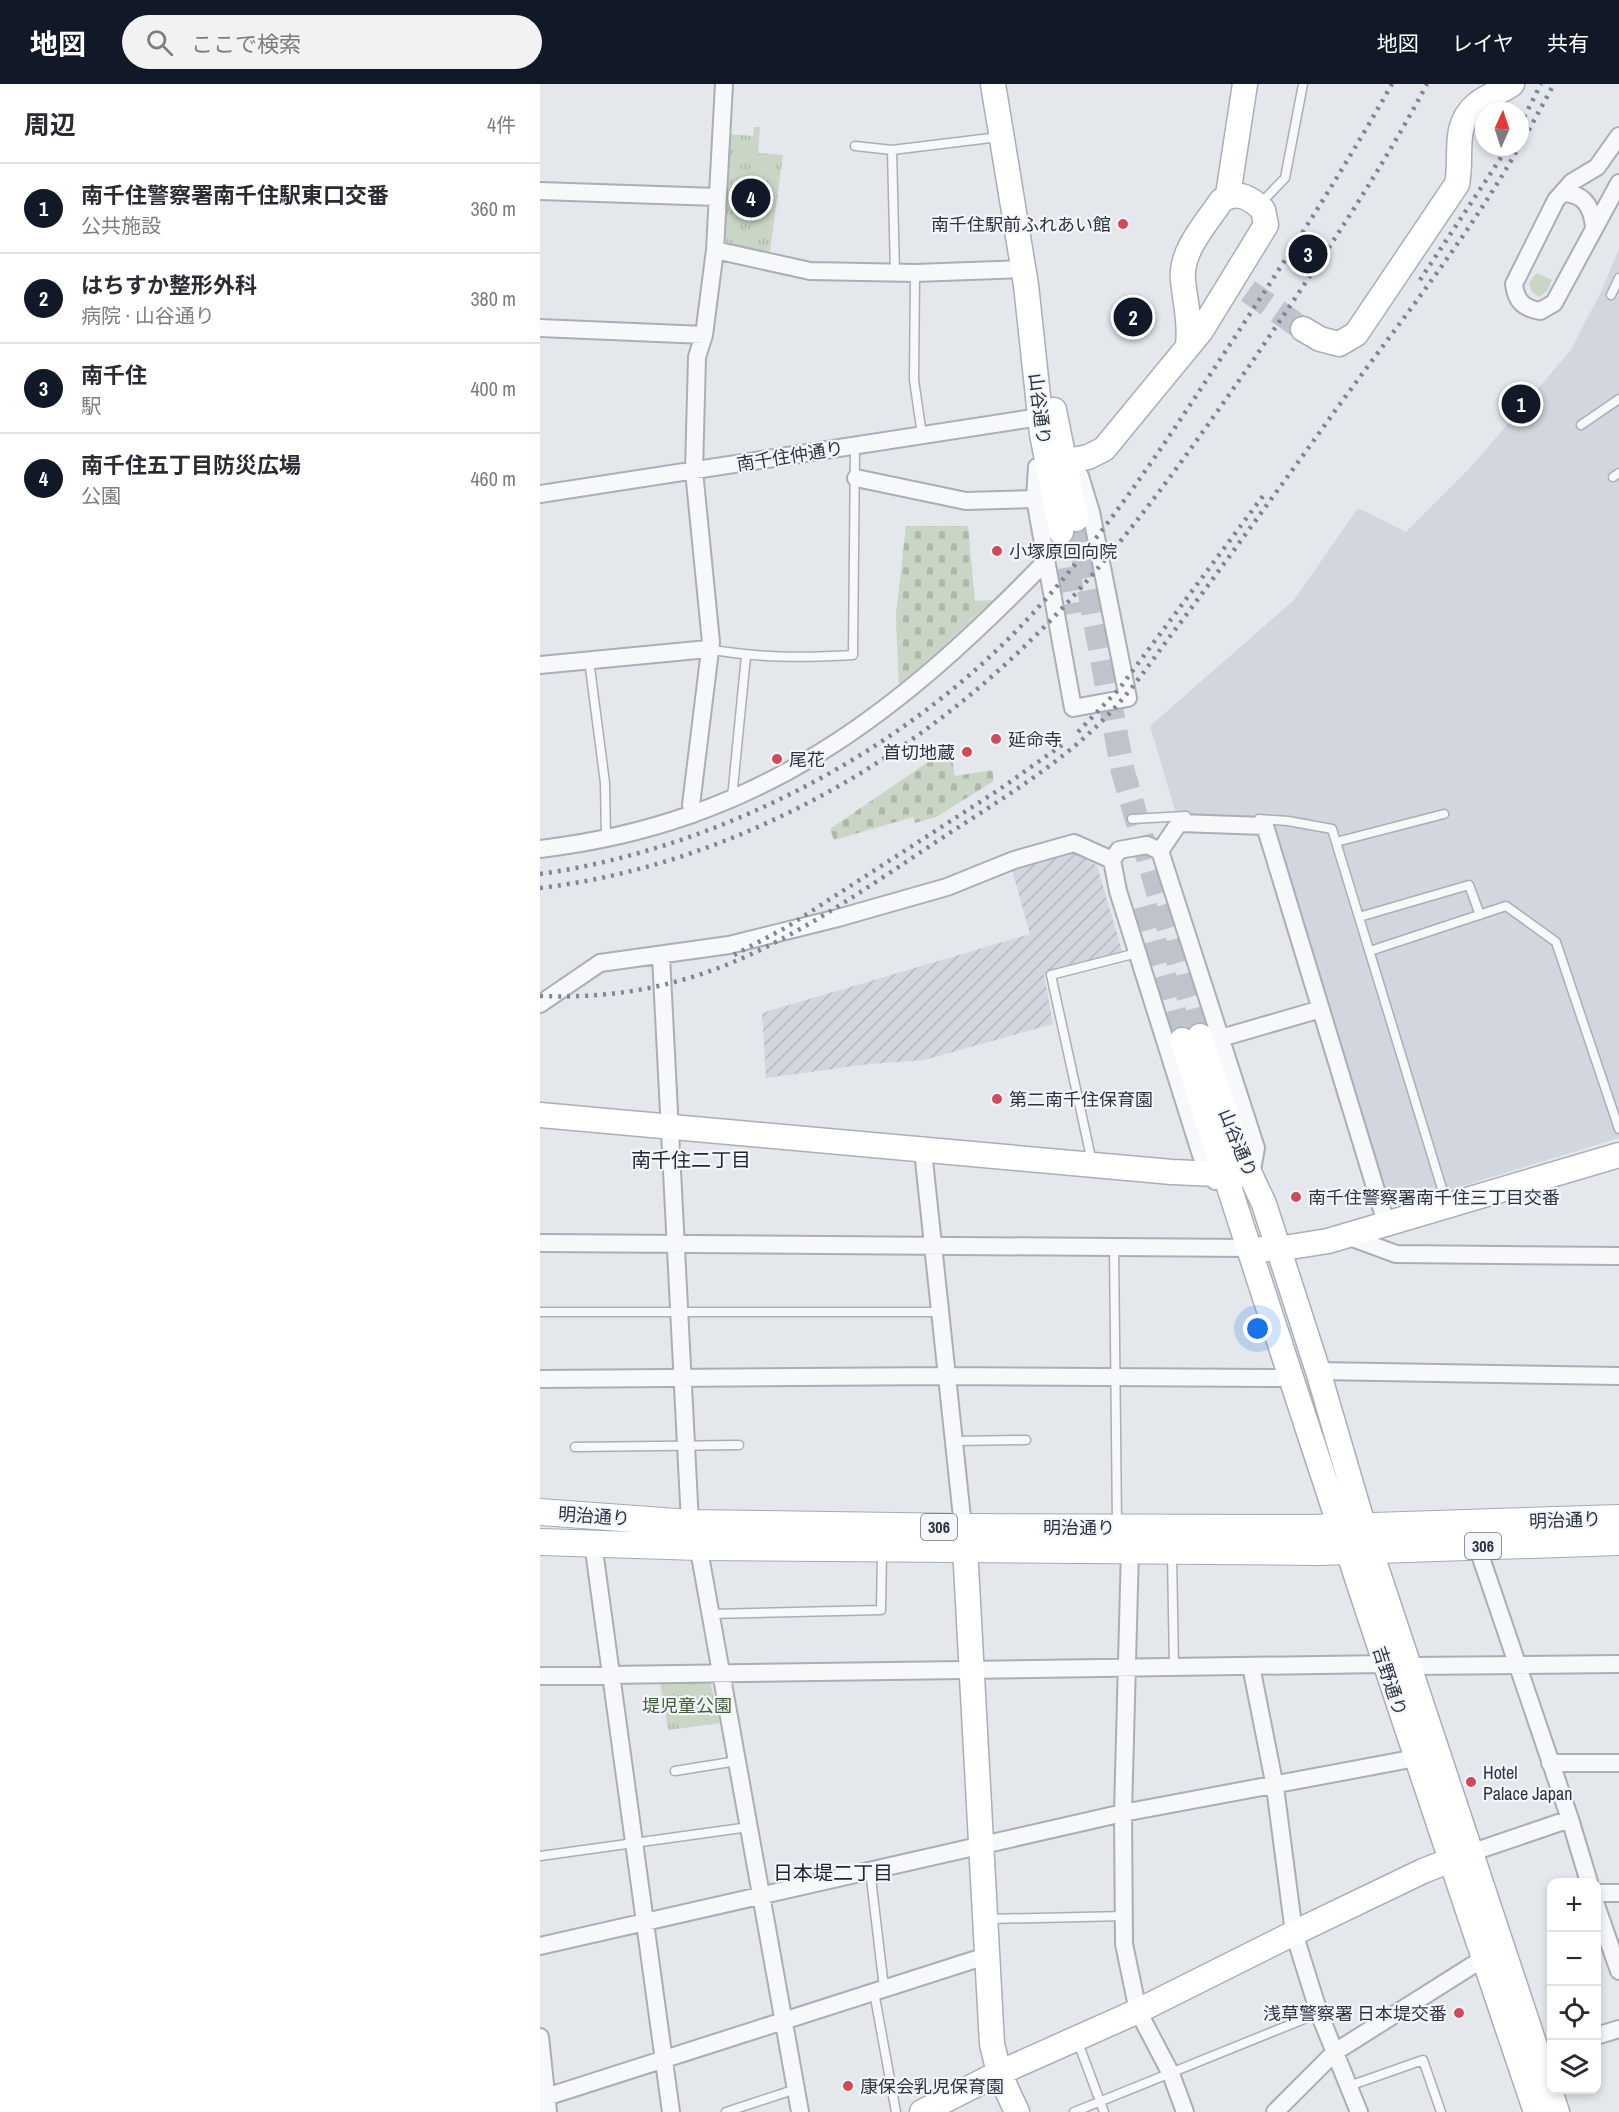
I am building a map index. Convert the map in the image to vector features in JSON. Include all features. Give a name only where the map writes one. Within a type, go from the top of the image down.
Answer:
[{"type":"main road","name":"明治通り","points":[[540,1512],[1130,1549],[1359,1552],[1619,1542]]},
{"type":"main road","name":"明治通り","points":[[540,1542],[699,1547],[882,1548],[965,1538],[1117,1527],[1339,1527],[1619,1518]]},
{"type":"street","points":[[693,814],[691,805],[708,649],[711,642],[694,471],[697,357],[704,335],[715,250],[724,84]]},
{"type":"street","name":"山谷通り","points":[[993,84],[1068,525]]},
{"type":"street","points":[[1228,195],[1245,84]]},
{"type":"street","points":[[1303,329],[1320,339],[1340,344],[1356,334],[1457,184],[1460,170],[1459,135],[1462,124],[1476,105],[1512,84]]},
{"type":"street","points":[[1619,136],[1597,166],[1572,182],[1562,193],[1543,223],[1517,274],[1515,294],[1521,304],[1540,311],[1554,303],[1619,183]]},
{"type":"street","points":[[540,191],[717,197]]},
{"type":"street","points":[[1562,193],[1572,193],[1588,204],[1592,209],[1594,227]]},
{"type":"street","points":[[1056,464],[1080,476],[1091,512],[1128,698],[1073,708],[1035,499],[1037,467],[1088,457],[1104,449],[1188,345],[1241,286],[1266,225],[1266,218],[1258,205],[1241,195],[1228,195],[1221,201],[1191,246],[1184,265],[1182,278],[1189,321],[1188,345]]},
{"type":"street","points":[[715,250],[810,271],[1025,277]]},
{"type":"street","name":"山谷通り","points":[[1025,277],[1040,417],[1056,464]]},
{"type":"street","points":[[540,328],[704,335]]},
{"type":"street","name":"南千住仲通り","points":[[540,494],[1040,417]]},
{"type":"street","points":[[856,478],[966,501],[1035,499]]},
{"type":"street","points":[[540,849],[630,834],[693,814],[797,768],[880,713],[965,641],[1047,560]]},
{"type":"street","points":[[540,665],[589,658],[708,649]]},
{"type":"street","points":[[1321,1009],[1201,1038],[1160,851],[1179,823],[1265,826],[1321,1009],[1386,1223]]},
{"type":"street","points":[[540,1004],[600,963],[729,945],[838,918],[947,887],[1014,860],[1074,843],[1112,860]]},
{"type":"street","points":[[1112,860],[1119,850],[1148,844],[1160,851]]},
{"type":"street","points":[[1112,860],[1137,953],[1201,1155],[1218,1175]]},
{"type":"street","points":[[661,956],[690,1523],[699,1547],[800,2112]]},
{"type":"street","name":"山谷通り","points":[[1201,1038],[1218,1175],[1236,1213],[1248,1248]]},
{"type":"street","name":"山谷通り","points":[[1201,1038],[1234,1140],[1251,1175],[1278,1249]]},
{"type":"street","points":[[540,1115],[923,1151],[1218,1175],[1251,1175]]},
{"type":"street","points":[[923,1151],[965,1538],[992,2044],[999,2073],[1017,2112]]},
{"type":"street","points":[[540,1243],[1278,1249],[1347,1236],[1619,1155]]},
{"type":"street","points":[[1347,1236],[1396,1254],[1619,1256]]},
{"type":"street","name":"吉野通り","points":[[1248,1248],[1339,1527],[1359,1552],[1460,1856],[1484,1958],[1536,2112]]},
{"type":"street","name":"吉野通り","points":[[1278,1249],[1365,1526],[1359,1552]]},
{"type":"street","points":[[1318,1371],[1619,1376]]},
{"type":"street","points":[[540,1379],[947,1376],[1291,1378]]},
{"type":"street","points":[[593,1543],[671,2112]]},
{"type":"street","points":[[1477,1546],[1570,1818],[1588,1878]]},
{"type":"street","points":[[1130,1549],[1123,1813],[1124,1944],[1138,2011],[1171,2074],[1185,2112]]},
{"type":"street","points":[[540,1676],[1127,1666],[1174,1668],[1619,1664]]},
{"type":"street","name":"吉野通り","points":[[1396,1665],[1416,1758],[1460,1856],[1496,1919],[1544,2051],[1557,2112]]},
{"type":"street","points":[[1251,1666],[1275,1787],[1294,1933],[1319,2013],[1359,2112]]},
{"type":"street","points":[[540,1946],[644,1920],[1123,1813],[1275,1787],[1416,1758]]},
{"type":"street","points":[[1550,1763],[1619,1763]]},
{"type":"street","points":[[922,2112],[999,2073],[1075,2037],[1138,2011],[1294,1933],[1460,1856],[1570,1818]]},
{"type":"street","points":[[1601,1893],[1619,1893]]},
{"type":"street","points":[[1601,1919],[1619,1971]]},
{"type":"street","points":[[540,2037],[545,2103],[663,2059],[986,1956]]},
{"type":"street","points":[[1282,2109],[1335,2052],[1484,1958]]},
{"type":"street","points":[[1601,2034],[1619,2029]]},
{"type":"lane","points":[[1258,205],[1285,178],[1303,84]]},
{"type":"lane","points":[[855,146],[892,150],[1001,136]]},
{"type":"lane","points":[[892,150],[895,273]]},
{"type":"lane","points":[[915,273],[914,380],[922,435]]},
{"type":"lane","points":[[1611,295],[1619,278]]},
{"type":"lane","points":[[1581,425],[1619,399]]},
{"type":"lane","points":[[708,649],[746,656],[790,658],[853,655],[855,446]]},
{"type":"lane","points":[[732,798],[746,656]]},
{"type":"lane","points":[[589,658],[605,783],[606,838]]},
{"type":"lane","points":[[1336,842],[1444,814]]},
{"type":"lane","points":[[1132,819],[1183,815],[1288,821],[1332,829],[1447,1206]]},
{"type":"lane","points":[[1359,917],[1469,885],[1480,915]]},
{"type":"lane","points":[[1370,951],[1506,906],[1556,942],[1619,1129]]},
{"type":"lane","points":[[1093,1165],[1051,975],[1137,953]]},
{"type":"lane","points":[[1114,1247],[1117,1527]]},
{"type":"lane","points":[[540,1312],[679,1310],[940,1312]]},
{"type":"lane","points":[[954,1441],[1026,1440]]},
{"type":"lane","points":[[575,1447],[739,1445]]},
{"type":"lane","points":[[711,1614],[881,1610],[882,1548]]},
{"type":"lane","points":[[1172,1550],[1174,1668]]},
{"type":"lane","points":[[675,1771],[737,1761]]},
{"type":"lane","points":[[540,1856],[749,1827]]},
{"type":"lane","points":[[870,1870],[879,1990],[896,2112]]},
{"type":"lane","points":[[985,1919],[1125,1916]]},
{"type":"lane","points":[[1074,2112],[1319,2013]]},
{"type":"lane","points":[[1075,2037],[1104,2112]]},
{"type":"lane","points":[[1349,2086],[1423,2060],[1441,2112]]},
{"type":"lane","points":[[726,2112],[796,2089]]},
{"type":"shaded area","points":[[1619,249],[1619,1138],[1400,1205],[1384,1197],[1271,822],[1177,817],[1150,726],[1294,600],[1358,508],[1406,532],[1469,469],[1570,351],[1601,292]]},
{"type":"shaded area","points":[[1074,852],[1097,866],[1123,954],[1044,974],[1053,1024],[924,1060],[869,1064],[766,1078],[762,1013],[1030,934],[1012,870]]},
{"type":"green space","points":[[754,127],[760,127],[758,153],[783,155],[769,258],[724,246],[721,241],[729,134],[753,136]]},
{"type":"green space","points":[[1536,273],[1552,280],[1547,291],[1539,297],[1532,292],[1529,284]]},
{"type":"green space","points":[[906,526],[968,526],[975,601],[993,600],[899,687],[896,615]]},
{"type":"green space","points":[[950,747],[955,776],[992,770],[994,781],[936,817],[915,823],[913,817],[834,840],[830,829]]},
{"type":"green space","name":"堤児童公園","points":[[710,1681],[720,1723],[668,1730],[660,1683]]},
{"type":"tunnel","points":[[1248,291],[1303,329]]},
{"type":"tunnel","points":[[1076,519],[1123,772],[1200,1036]]},
{"type":"tunnel","points":[[1061,532],[1076,613]]},
{"type":"tunnel","points":[[1145,906],[1182,1040]]},
{"type":"railway","points":[[540,874],[609,861],[677,841],[744,815],[810,784],[872,748],[931,706],[986,661],[1061,581],[1135,486],[1290,253],[1392,84]]},
{"type":"railway","points":[[540,888],[609,876],[677,858],[743,834],[807,804],[868,768],[927,729],[982,685],[1033,638],[1094,573],[1177,468],[1322,258],[1387,155],[1427,84]]},
{"type":"railway","points":[[1529,107],[1541,84]]},
{"type":"railway","points":[[1529,130],[1554,84]]},
{"type":"railway","points":[[1420,280],[1502,156]]},
{"type":"railway","points":[[540,996],[600,995],[655,987],[706,972],[754,953],[801,929],[847,901],[1027,782],[1068,752],[1116,707],[1215,576],[1448,258],[1514,156]]},
{"type":"railway","points":[[1078,732],[1119,689],[1263,496]]},
{"type":"railway","points":[[734,955],[787,927],[1000,789],[1062,745]]},
{"type":"place","name":"南千住五丁目防災広場","points":[[751,198]]},
{"type":"place","name":"南千住駅前ふれあい館","points":[[1123,224]]},
{"type":"place","name":"南千住","points":[[1308,254]]},
{"type":"place","name":"はちすか整形外科","points":[[1133,317]]},
{"type":"place","name":"南千住警察署南千住駅東口交番","points":[[1521,404]]},
{"type":"place","name":"小塚原回向院","points":[[997,551]]},
{"type":"place","name":"延命寺","points":[[996,739]]},
{"type":"place","name":"首切地蔵","points":[[967,752]]},
{"type":"place","name":"尾花","points":[[777,759]]},
{"type":"place","name":"第二南千住保育園","points":[[997,1099]]},
{"type":"place","name":"南千住警察署南千住三丁目交番","points":[[1296,1197]]},
{"type":"place","name":"Hotel Palace Japan","points":[[1471,1782]]},
{"type":"place","name":"浅草警察署 日本堤交番","points":[[1459,2013]]},
{"type":"place","name":"康保会乳児保育園","points":[[848,2086]]},
{"type":"district","name":"南千住二丁目","points":[[691,1159]]},
{"type":"district","name":"日本堤二丁目","points":[[833,1872]]}]
